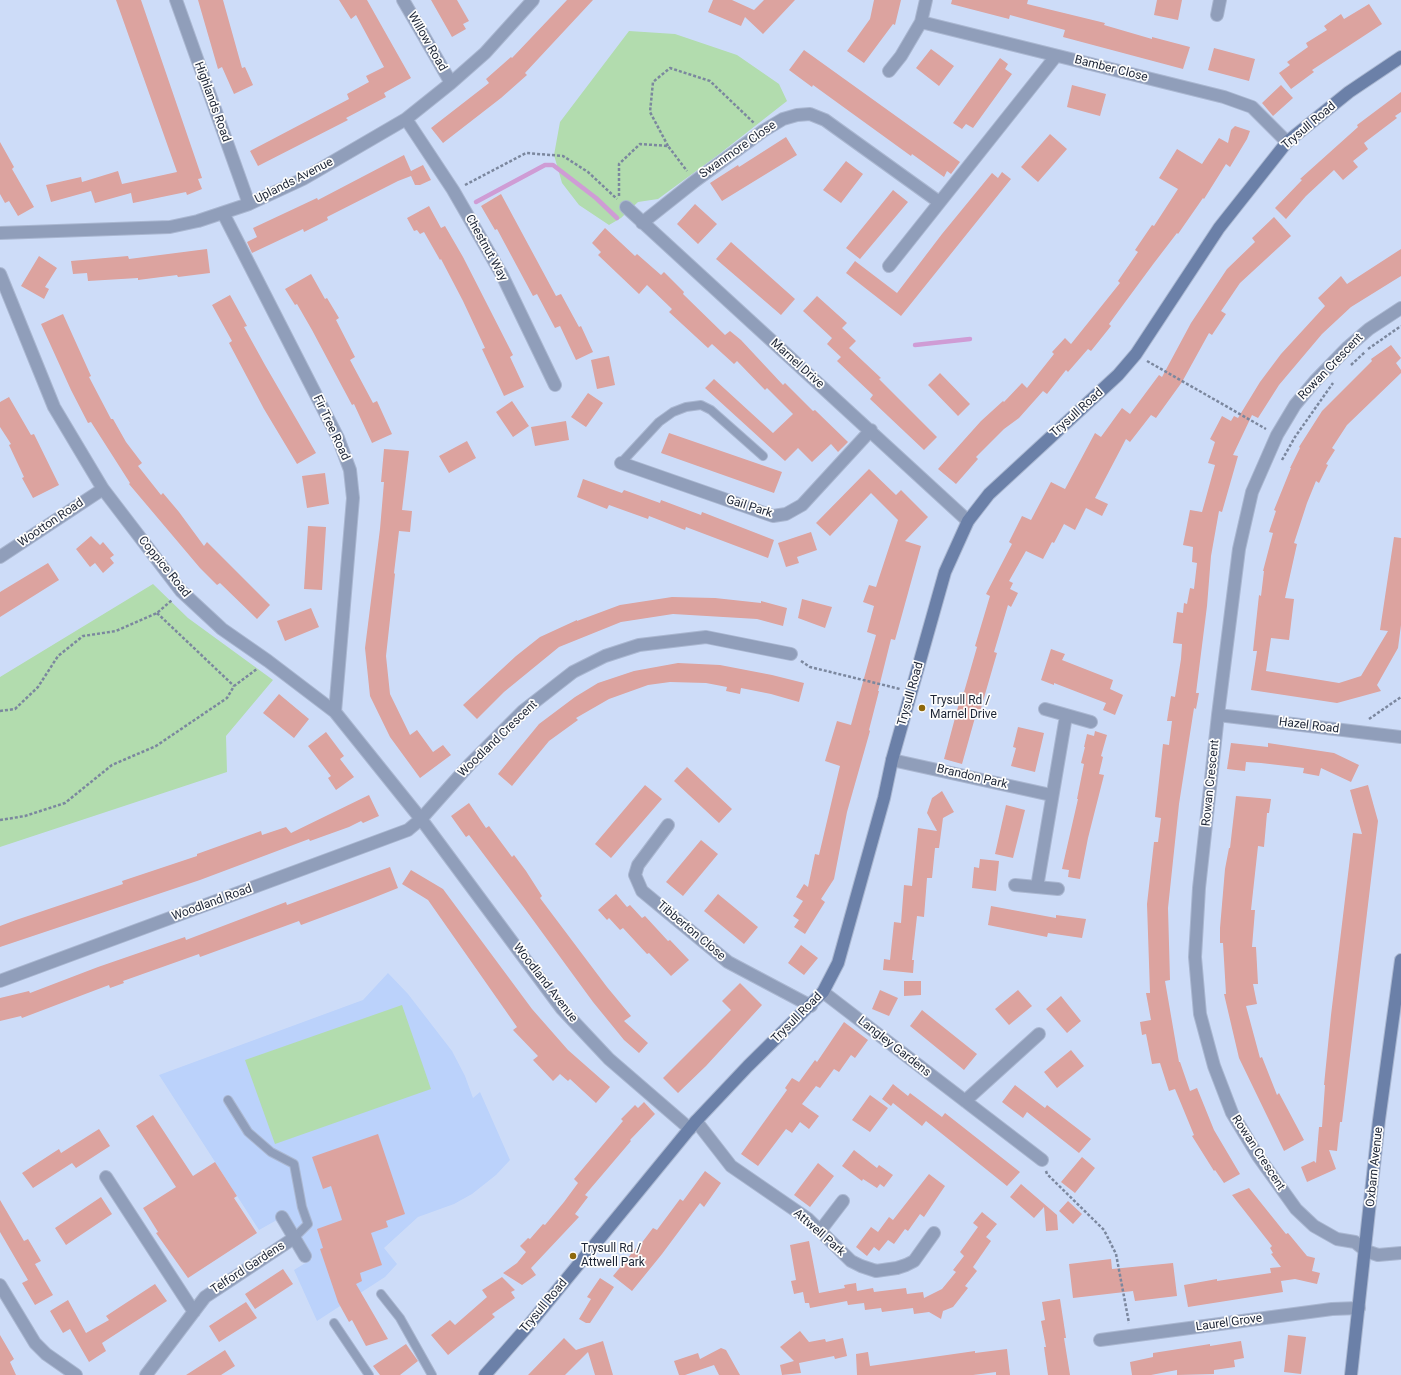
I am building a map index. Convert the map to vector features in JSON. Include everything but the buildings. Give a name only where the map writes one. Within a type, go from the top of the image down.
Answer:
[{"type":"street","name":"Highlands Road","points":[[176,0],[249,204]]},
{"type":"street","name":"Willow Road","points":[[403,0],[451,83]]},
{"type":"street","name":"Uplands Avenue","points":[[0,233],[170,227],[198,221],[249,204],[303,179],[406,119],[451,83],[485,53],[533,0]]},
{"type":"street","points":[[888,71],[901,56],[921,22],[926,0]]},
{"type":"street","points":[[1217,15],[1220,0]]},
{"type":"street","name":"Bamber Close","points":[[921,22],[1224,98],[1252,107],[1287,142]]},
{"type":"street","points":[[889,266],[1056,56]]},
{"type":"street","name":"Trysull Road","points":[[487,1374],[693,1125],[748,1066],[811,1006],[823,992],[838,963],[884,798],[892,760],[945,572],[968,521],[989,494],[1118,375],[1136,354],[1219,228],[1251,185],[1287,142],[1350,92],[1401,57]]},
{"type":"street","name":"Swanmore Close","points":[[642,223],[695,181],[763,131],[783,119],[796,114],[810,114],[825,120],[939,202]]},
{"type":"street","name":"Chestnut Way","points":[[406,119],[453,190],[502,275],[555,385]]},
{"type":"street","name":"Marnel Drive","points":[[626,207],[871,430],[968,521]]},
{"type":"street","name":"Fir Tree Road","points":[[223,213],[338,438],[350,470],[353,498],[335,712]]},
{"type":"street","name":"Coppice Road","points":[[0,274],[4,295],[54,407],[102,489],[182,592],[222,629],[268,661],[335,712],[421,819]]},
{"type":"street","name":"Rowan Crescent","points":[[1366,1251],[1355,1242],[1337,1239],[1314,1226],[1296,1209],[1258,1156],[1232,1113],[1209,1050],[1200,1014],[1195,957],[1199,888],[1218,715],[1245,518],[1262,467],[1277,435],[1295,405],[1326,370],[1369,329],[1401,308]]},
{"type":"street","name":"Gail Park","points":[[621,463],[772,516],[786,514],[802,505],[871,430]]},
{"type":"street","name":"Wootton Road","points":[[0,557],[102,489]]},
{"type":"street","name":"Woodland Crescent","points":[[421,819],[470,764],[523,711],[573,672],[605,656],[639,645],[706,637],[791,654]]},
{"type":"street","points":[[1045,709],[1091,722]]},
{"type":"street","name":"Hazel Road","points":[[1218,715],[1401,738]]},
{"type":"street","points":[[1037,886],[1066,716]]},
{"type":"street","name":"Brandon Park","points":[[892,760],[1052,795]]},
{"type":"street","name":"Woodland Road","points":[[0,980],[408,830],[421,819]]},
{"type":"street","name":"Woodland Avenue","points":[[421,819],[562,1008],[609,1059],[693,1125]]},
{"type":"street","name":"Tibberton Close","points":[[668,825],[638,866],[635,874],[642,890],[728,962],[811,1006]]},
{"type":"street","points":[[1015,885],[1058,889]]},
{"type":"street","name":"Oxbarn Avenue","points":[[1351,1375],[1366,1251],[1379,1120],[1401,960]]},
{"type":"street","name":"Langley Gardens","points":[[823,992],[1042,1160]]},
{"type":"street","points":[[965,1101],[1039,1034]]},
{"type":"street","name":"Attwell Park","points":[[693,1125],[731,1166],[808,1219],[851,1261],[861,1266],[876,1271],[897,1268],[914,1261],[934,1233]]},
{"type":"street","points":[[106,1177],[194,1312]]},
{"type":"street","points":[[820,1231],[843,1201]]},
{"type":"street","name":"Telford Gardens","points":[[282,1217],[305,1256]]},
{"type":"street","name":"Telford Gardens","points":[[146,1375],[205,1296],[294,1238]]},
{"type":"street","points":[[1366,1251],[1378,1255],[1401,1253]]},
{"type":"street","points":[[0,1285],[35,1343],[46,1354],[76,1375]]},
{"type":"street","name":"Laurel Grove","points":[[1100,1340],[1332,1309],[1359,1308]]},
{"type":"lane","points":[[621,463],[659,422],[674,412],[686,407],[701,405],[711,410],[762,456]]},
{"type":"lane","points":[[228,1100],[248,1132],[271,1152],[294,1164],[302,1207],[308,1224],[294,1238]]},
{"type":"lane","points":[[380,1294],[406,1327],[432,1375]]},
{"type":"lane","points":[[334,1323],[369,1375]]},
{"type":"path","points":[[695,181],[668,146],[650,112],[653,82],[670,68],[710,81],[763,131]]},
{"type":"path","points":[[453,190],[526,153],[564,156],[588,172],[619,201],[618,164],[640,144],[668,146]]},
{"type":"path","points":[[1346,370],[1368,349],[1401,326]]},
{"type":"path","points":[[1136,354],[1277,435]]},
{"type":"path","points":[[1279,465],[1295,437],[1335,381]]},
{"type":"path","points":[[0,711],[15,709],[38,687],[58,656],[84,636],[116,631],[157,613],[182,592]]},
{"type":"path","points":[[157,613],[234,686]]},
{"type":"path","points":[[791,654],[810,667],[912,692]]},
{"type":"path","points":[[0,820],[25,816],[65,803],[112,765],[156,746],[227,698],[234,686],[268,661]]},
{"type":"path","points":[[1042,1160],[1047,1174],[1104,1230],[1116,1254],[1131,1336]]},
{"type":"shaded area","points":[[388,973],[408,994],[452,1051],[465,1076],[473,1098],[480,1092],[510,1160],[496,1175],[472,1194],[454,1204],[418,1217],[384,1248],[397,1264],[385,1277],[317,1321],[294,1270],[312,1259],[299,1235],[284,1216],[259,1230],[159,1075],[363,1000]]},
{"type":"green space","points":[[629,31],[675,34],[737,55],[779,84],[787,101],[718,155],[658,199],[638,202],[621,218],[609,225],[579,205],[562,183],[554,155],[560,122]]},
{"type":"green space","points":[[153,584],[188,618],[273,680],[226,736],[227,772],[0,847],[0,677]]},
{"type":"green space","points":[[402,1005],[431,1089],[275,1144],[245,1060]]},
{"type":"waterway","points":[[476,202],[545,165],[553,165],[596,198],[617,218]]},
{"type":"waterway","points":[[915,345],[970,339]]},
{"type":"place","name":"Trysull Rd / Marnel Drive","points":[[922,708]]},
{"type":"place","name":"Trysull Rd / Attwell Park","points":[[573,1256]]}]
